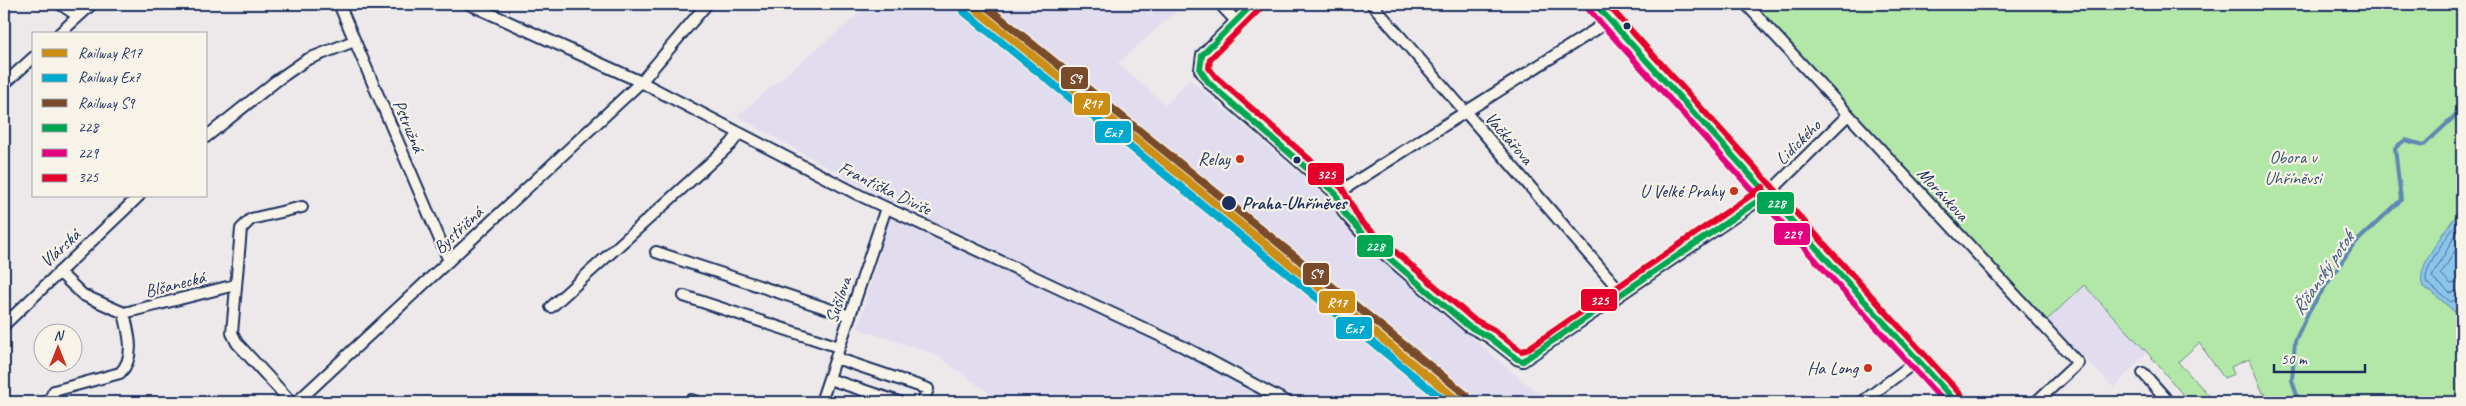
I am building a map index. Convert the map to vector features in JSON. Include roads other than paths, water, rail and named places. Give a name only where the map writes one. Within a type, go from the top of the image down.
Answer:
[{"type":"main road","points":[[1603,7],[1768,194],[1956,402]]},
{"type":"street","points":[[60,4],[78,16]]},
{"type":"street","points":[[61,32],[92,4]]},
{"type":"street","name":"Pstružná","points":[[339,4],[449,261]]},
{"type":"street","name":"Františka Diviše","points":[[469,4],[641,82],[886,208],[1195,352],[1287,402]]},
{"type":"street","name":"Bystřičná","points":[[297,402],[641,82],[707,4]]},
{"type":"street","points":[[1220,4],[1235,20]]},
{"type":"street","points":[[1253,4],[1202,55],[1200,70],[1209,83],[1336,194],[1598,28],[1603,7]]},
{"type":"street","name":"Vačkářova","points":[[1372,4],[1465,114],[1622,293]]},
{"type":"street","name":"Morávkova","points":[[1746,4],[2078,362],[2036,402]]},
{"type":"street","points":[[208,135],[306,60],[354,40]]},
{"type":"street","points":[[4,84],[32,59]]},
{"type":"street","name":"Lidického","points":[[1336,194],[1344,213],[1367,239],[1468,326],[1489,337],[1523,361],[1768,194],[1848,115]]},
{"type":"street","points":[[551,307],[730,144],[739,133]]},
{"type":"street","name":"Vlárská","points":[[4,325],[137,198]]},
{"type":"street","points":[[291,402],[237,344],[232,333],[241,229],[251,219],[302,207]]},
{"type":"street","name":"Sušilova","points":[[821,402],[886,208]]},
{"type":"street","points":[[656,252],[850,316]]},
{"type":"street","points":[[48,402],[54,391],[120,373],[127,366],[130,344],[124,313],[83,295],[59,272]]},
{"type":"street","name":"Blšanecká","points":[[124,313],[235,285]]},
{"type":"street","points":[[684,296],[839,347]]},
{"type":"street","points":[[836,358],[928,388],[923,402]]},
{"type":"street","points":[[1862,402],[1918,360]]},
{"type":"street","points":[[2143,373],[2169,402]]},
{"type":"street","points":[[829,379],[899,402]]},
{"type":"water","points":[[2462,209],[2462,294],[2456,313],[2431,291],[2423,287],[2422,278],[2423,268],[2434,247]]},
{"type":"waterway","name":"Říčanský potok","points":[[2299,402],[2292,380],[2295,341],[2309,311],[2353,245],[2401,200],[2395,148],[2405,140],[2424,145],[2455,116],[2462,97]]},
{"type":"rail line","name":"R17","points":[[969,4],[1460,402]]},
{"type":"rail line","name":"S9","points":[[983,4],[1466,395]]},
{"type":"rail line","name":"Ex7","points":[[963,11],[1446,402]]},
{"type":"place","name":"Relay","points":[[1240,159]]},
{"type":"place","name":"U Velké Prahy","points":[[1734,191]]},
{"type":"place","name":"Praha-Uhříněves","points":[[1229,203]]},
{"type":"place","name":"Ha Long","points":[[1868,368]]},
{"type":"park label","name":"Obora v Uhříněvsi","points":[[2293,167]]}]
